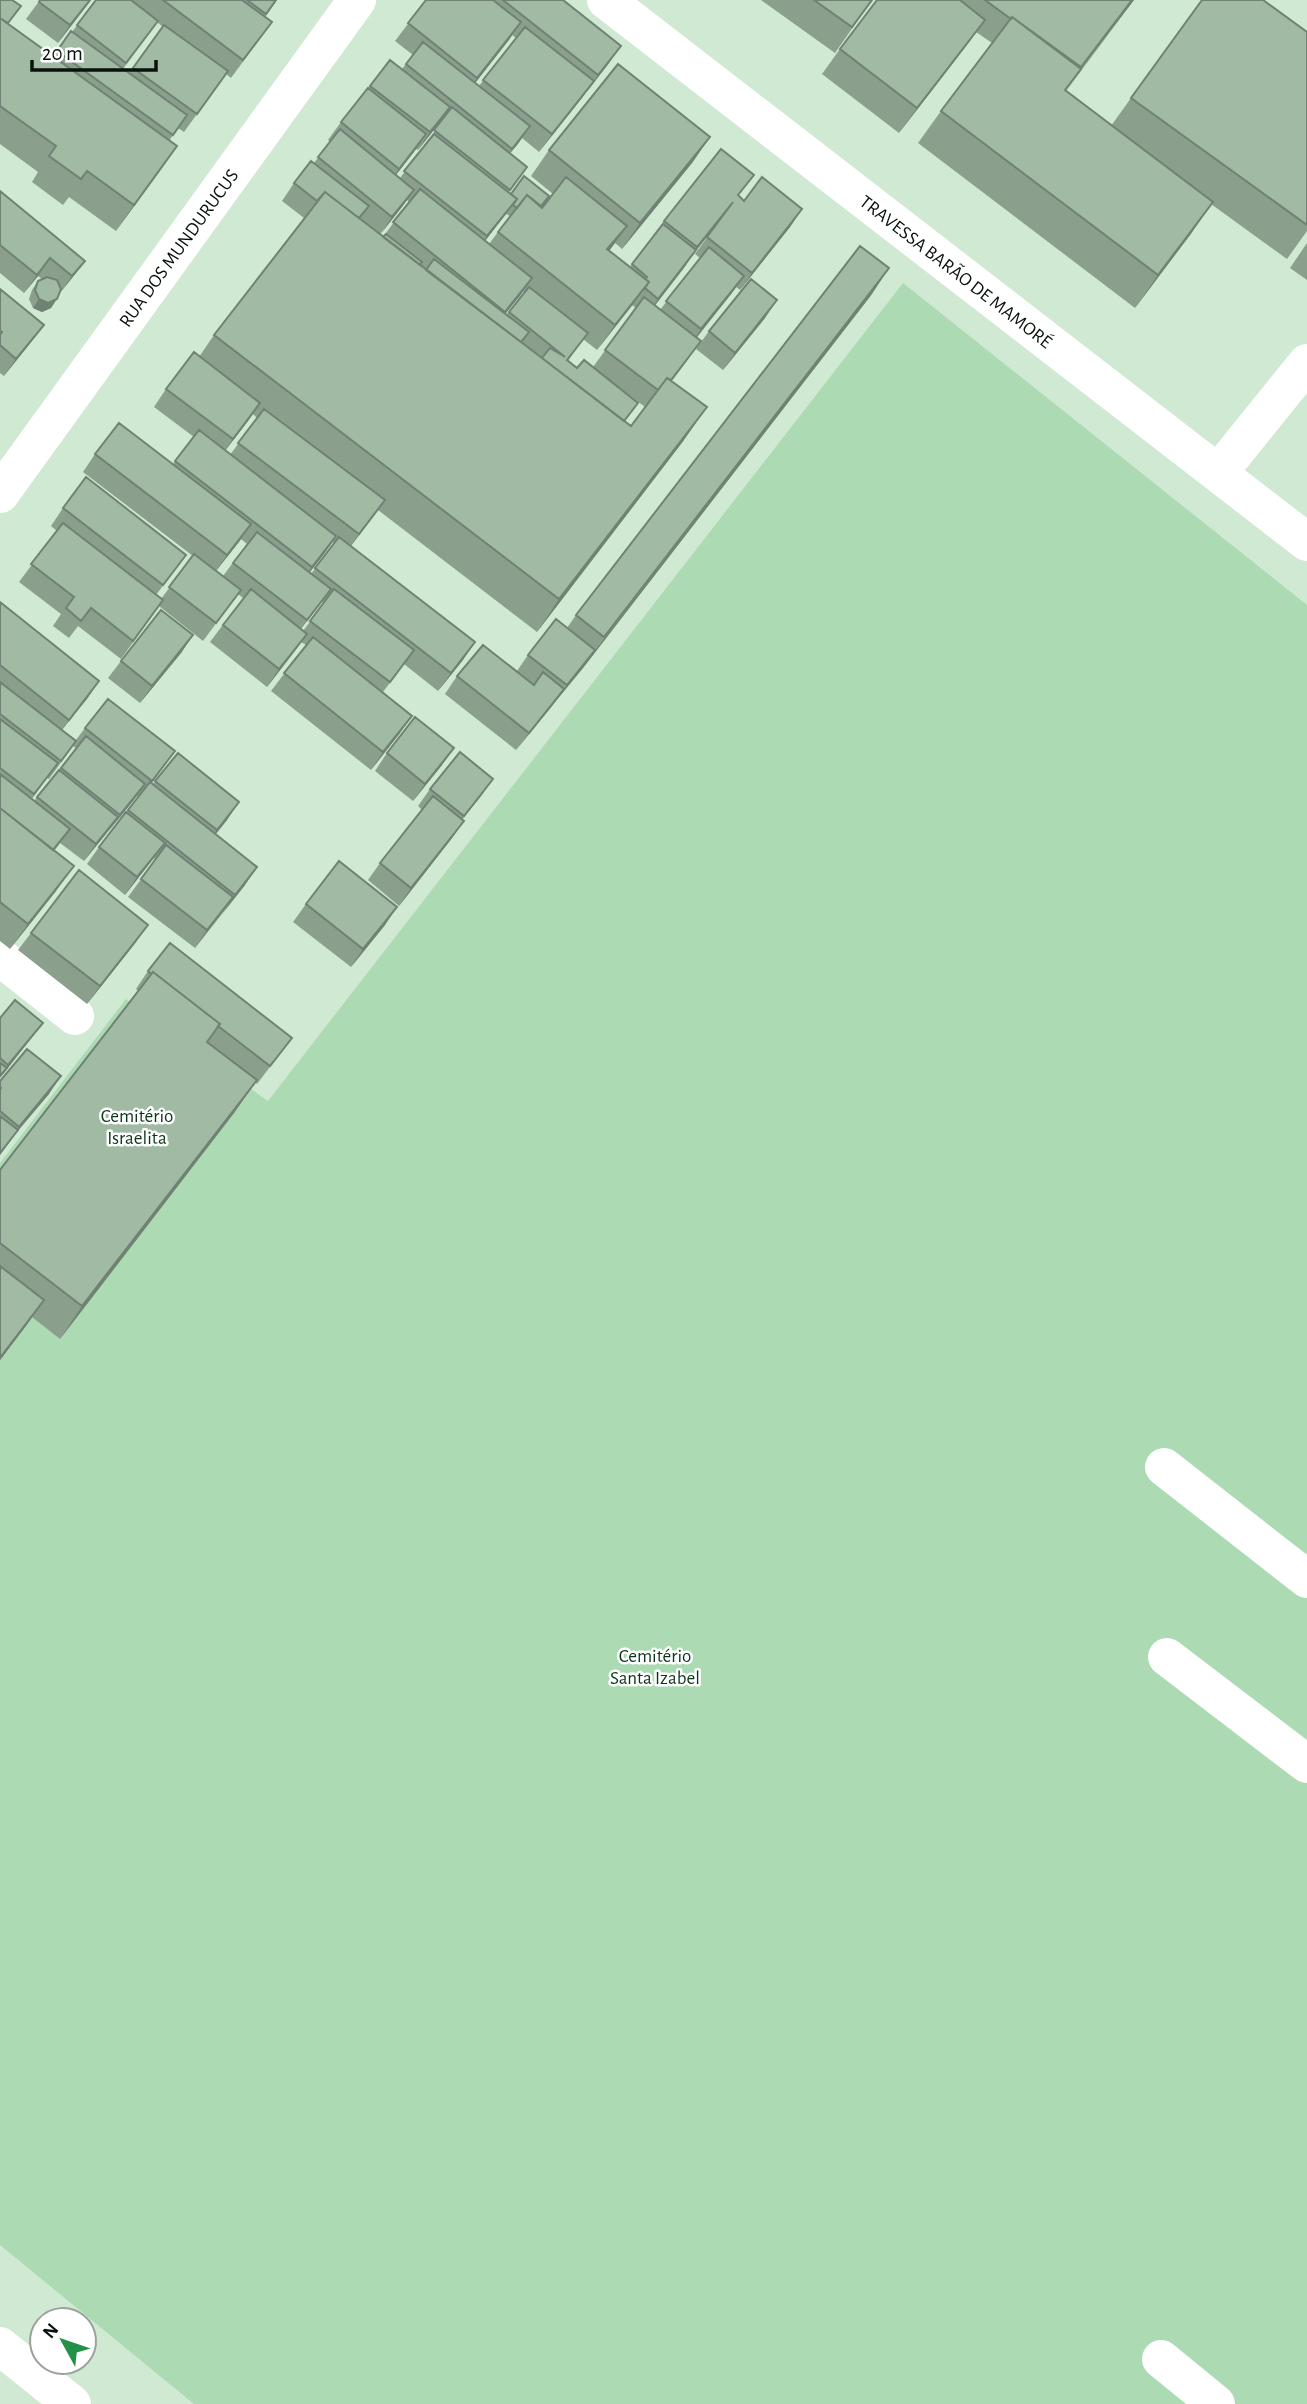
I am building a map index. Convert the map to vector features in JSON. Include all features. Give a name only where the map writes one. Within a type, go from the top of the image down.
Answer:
[{"type":"street","name":"RUA DOS MUNDURUCUS","points":[[0,494],[357,0]]},
{"type":"street","name":"TRAVESSA BARÃO DE MAMORÉ","points":[[606,0],[1307,542]]},
{"type":"street","points":[[1219,472],[1307,363]]},
{"type":"street","points":[[0,957],[75,1016]]},
{"type":"street","points":[[1164,1467],[1307,1578]]},
{"type":"street","points":[[1167,1657],[1307,1764]]},
{"type":"street","points":[[0,2346],[72,2404]]},
{"type":"street","points":[[1161,2359],[1216,2404]]},
{"type":"green space","name":"Cemitério Santa Izabel","points":[[903,283],[1307,605],[1307,2404],[194,2404],[98,2325],[98,2306],[74,2306],[0,2245],[0,1163],[126,999],[268,1101]]},
{"type":"building","points":[[0,0],[12,0],[21,6],[8,23],[0,18]]},
{"type":"building","points":[[90,0],[70,25],[39,2]]},
{"type":"building","points":[[96,0],[131,0],[158,21],[126,63],[77,25]]},
{"type":"building","points":[[163,0],[242,0],[272,22],[243,60]]},
{"type":"building","points":[[247,0],[276,0],[266,14]]},
{"type":"building","points":[[426,0],[493,0],[521,22],[477,78],[408,23]]},
{"type":"building","points":[[503,0],[563,0],[621,46],[598,75]]},
{"type":"building","points":[[814,0],[872,0],[852,27]]},
{"type":"building","points":[[877,0],[960,0],[985,20],[917,108],[840,49]]},
{"type":"building","points":[[985,0],[1132,0],[1081,67]]},
{"type":"building","points":[[1202,0],[1263,0],[1307,32],[1307,225],[1131,98]]},
{"type":"building","points":[[1012,17],[1081,69],[1065,90],[1213,202],[1158,275],[941,111]]},
{"type":"building","points":[[0,18],[177,146],[134,205],[87,171],[81,179],[49,156],[56,146],[0,106]]},
{"type":"building","points":[[164,25],[228,71],[197,114],[133,68]]},
{"type":"building","points":[[525,27],[594,81],[552,134],[483,80]]},
{"type":"building","points":[[71,31],[187,115],[173,135],[57,51]]},
{"type":"building","points":[[423,42],[530,126],[512,149],[406,64]]},
{"type":"building","points":[[390,60],[450,107],[430,132],[370,86]]},
{"type":"building","points":[[618,64],[710,137],[640,223],[549,150]]},
{"type":"building","points":[[368,88],[426,134],[399,169],[341,122]]},
{"type":"building","points":[[452,107],[527,167],[510,190],[434,130]]},
{"type":"building","points":[[340,129],[414,190],[392,217],[318,157]]},
{"type":"building","points":[[434,134],[517,199],[487,236],[404,171]]},
{"type":"building","points":[[721,149],[754,175],[738,195],[744,201],[762,177],[802,209],[752,273],[707,237],[733,202],[697,247],[664,221]]},
{"type":"building","points":[[311,161],[369,206],[359,218],[325,192],[317,201],[294,183]]},
{"type":"building","points":[[524,176],[549,196],[541,206],[527,195],[517,208],[513,205],[517,199],[511,194]]},
{"type":"building","points":[[566,177],[627,226],[607,249],[649,282],[615,325],[498,232],[527,195],[542,208]]},
{"type":"building","points":[[420,189],[532,278],[505,312],[393,222]]},
{"type":"building","points":[[0,191],[85,261],[72,276],[50,258],[37,275],[0,245]]},
{"type":"building","points":[[325,192],[631,426],[667,378],[707,407],[559,599],[214,335]]},
{"type":"building","points":[[663,224],[696,250],[658,299],[645,288],[649,282],[645,279],[647,277],[632,264]]},
{"type":"building","points":[[386,234],[422,262],[420,265],[383,237]]},
{"type":"building","points":[[860,246],[889,268],[604,637],[576,615]]},
{"type":"building","points":[[709,247],[744,276],[701,329],[666,301]]},
{"type":"building","points":[[434,259],[529,332],[521,342],[426,270]]},
{"type":"building","points":[[47,277],[57,280],[61,289],[57,299],[48,303],[39,299],[35,290],[38,281]]},
{"type":"building","points":[[751,279],[777,300],[735,353],[709,331]]},
{"type":"building","points":[[529,287],[588,333],[567,360],[577,368],[584,360],[638,403],[624,421],[542,358],[550,348],[565,357],[509,312]]},
{"type":"building","points":[[0,289],[44,325],[16,359],[0,345]]},
{"type":"building","points":[[644,297],[701,341],[671,380],[667,378],[658,390],[605,350]]},
{"type":"building","points":[[194,352],[260,403],[233,439],[166,389]]},
{"type":"building","points":[[264,409],[385,500],[359,534],[238,443]]},
{"type":"building","points":[[119,423],[251,524],[227,555],[95,454]]},
{"type":"building","points":[[199,430],[336,536],[312,567],[175,461]]},
{"type":"building","points":[[86,477],[186,555],[163,585],[63,508]]},
{"type":"building","points":[[63,523],[163,600],[133,641],[91,608],[81,621],[66,608],[74,597],[31,564]]},
{"type":"building","points":[[257,532],[331,589],[307,620],[233,563]]},
{"type":"building","points":[[339,537],[475,642],[451,673],[315,568]]},
{"type":"building","points":[[194,554],[241,590],[216,623],[169,587]]},
{"type":"building","points":[[251,589],[307,634],[279,669],[223,625]]},
{"type":"building","points":[[334,589],[414,650],[390,682],[310,621]]},
{"type":"building","points":[[0,602],[99,681],[69,720],[0,665]]},
{"type":"building","points":[[161,610],[193,635],[152,686],[121,661]]},
{"type":"building","points":[[556,619],[595,650],[567,685],[528,655]]},
{"type":"building","points":[[313,637],[412,716],[383,752],[284,673]]},
{"type":"building","points":[[483,645],[534,685],[543,672],[564,689],[529,733],[457,676]]},
{"type":"building","points":[[0,682],[76,741],[61,761],[0,714]]},
{"type":"building","points":[[108,699],[175,751],[152,781],[85,728]]},
{"type":"building","points":[[415,717],[454,748],[425,784],[387,753]]},
{"type":"building","points":[[0,719],[58,763],[34,794],[0,768]]},
{"type":"building","points":[[86,736],[145,784],[120,815],[61,768]]},
{"type":"building","points":[[460,752],[493,779],[464,816],[430,789]]},
{"type":"building","points":[[178,753],[239,802],[217,830],[155,781]]},
{"type":"building","points":[[59,770],[118,817],[96,844],[37,797]]},
{"type":"building","points":[[0,774],[70,829],[53,850],[0,808]]},
{"type":"building","points":[[150,782],[257,867],[235,895],[128,810]]},
{"type":"building","points":[[433,796],[464,821],[411,888],[380,863]]},
{"type":"building","points":[[0,808],[74,866],[28,924],[0,902]]},
{"type":"building","points":[[126,812],[165,843],[137,877],[99,847]]},
{"type":"building","points":[[166,845],[233,897],[207,930],[141,879]]},
{"type":"building","points":[[339,861],[397,907],[363,949],[306,904]]},
{"type":"building","points":[[79,870],[148,925],[100,986],[31,933]]},
{"type":"building","points":[[170,943],[292,1038],[270,1066],[218,1026],[220,1024],[153,972],[151,974],[148,971]]},
{"type":"building","name":"Cemitério Israelita","points":[[153,972],[220,1024],[207,1042],[257,1080],[82,1306],[0,1243],[0,1170]]},
{"type":"building","points":[[15,1000],[43,1023],[8,1065],[0,1058],[0,1018]]},
{"type":"building","points":[[27,1049],[61,1076],[19,1127],[0,1111],[0,1081]]},
{"type":"building","points":[[0,1063],[7,1068],[0,1076]]},
{"type":"building","points":[[0,1116],[18,1130],[0,1153]]},
{"type":"building","points":[[0,1266],[44,1300],[0,1358]]}]
